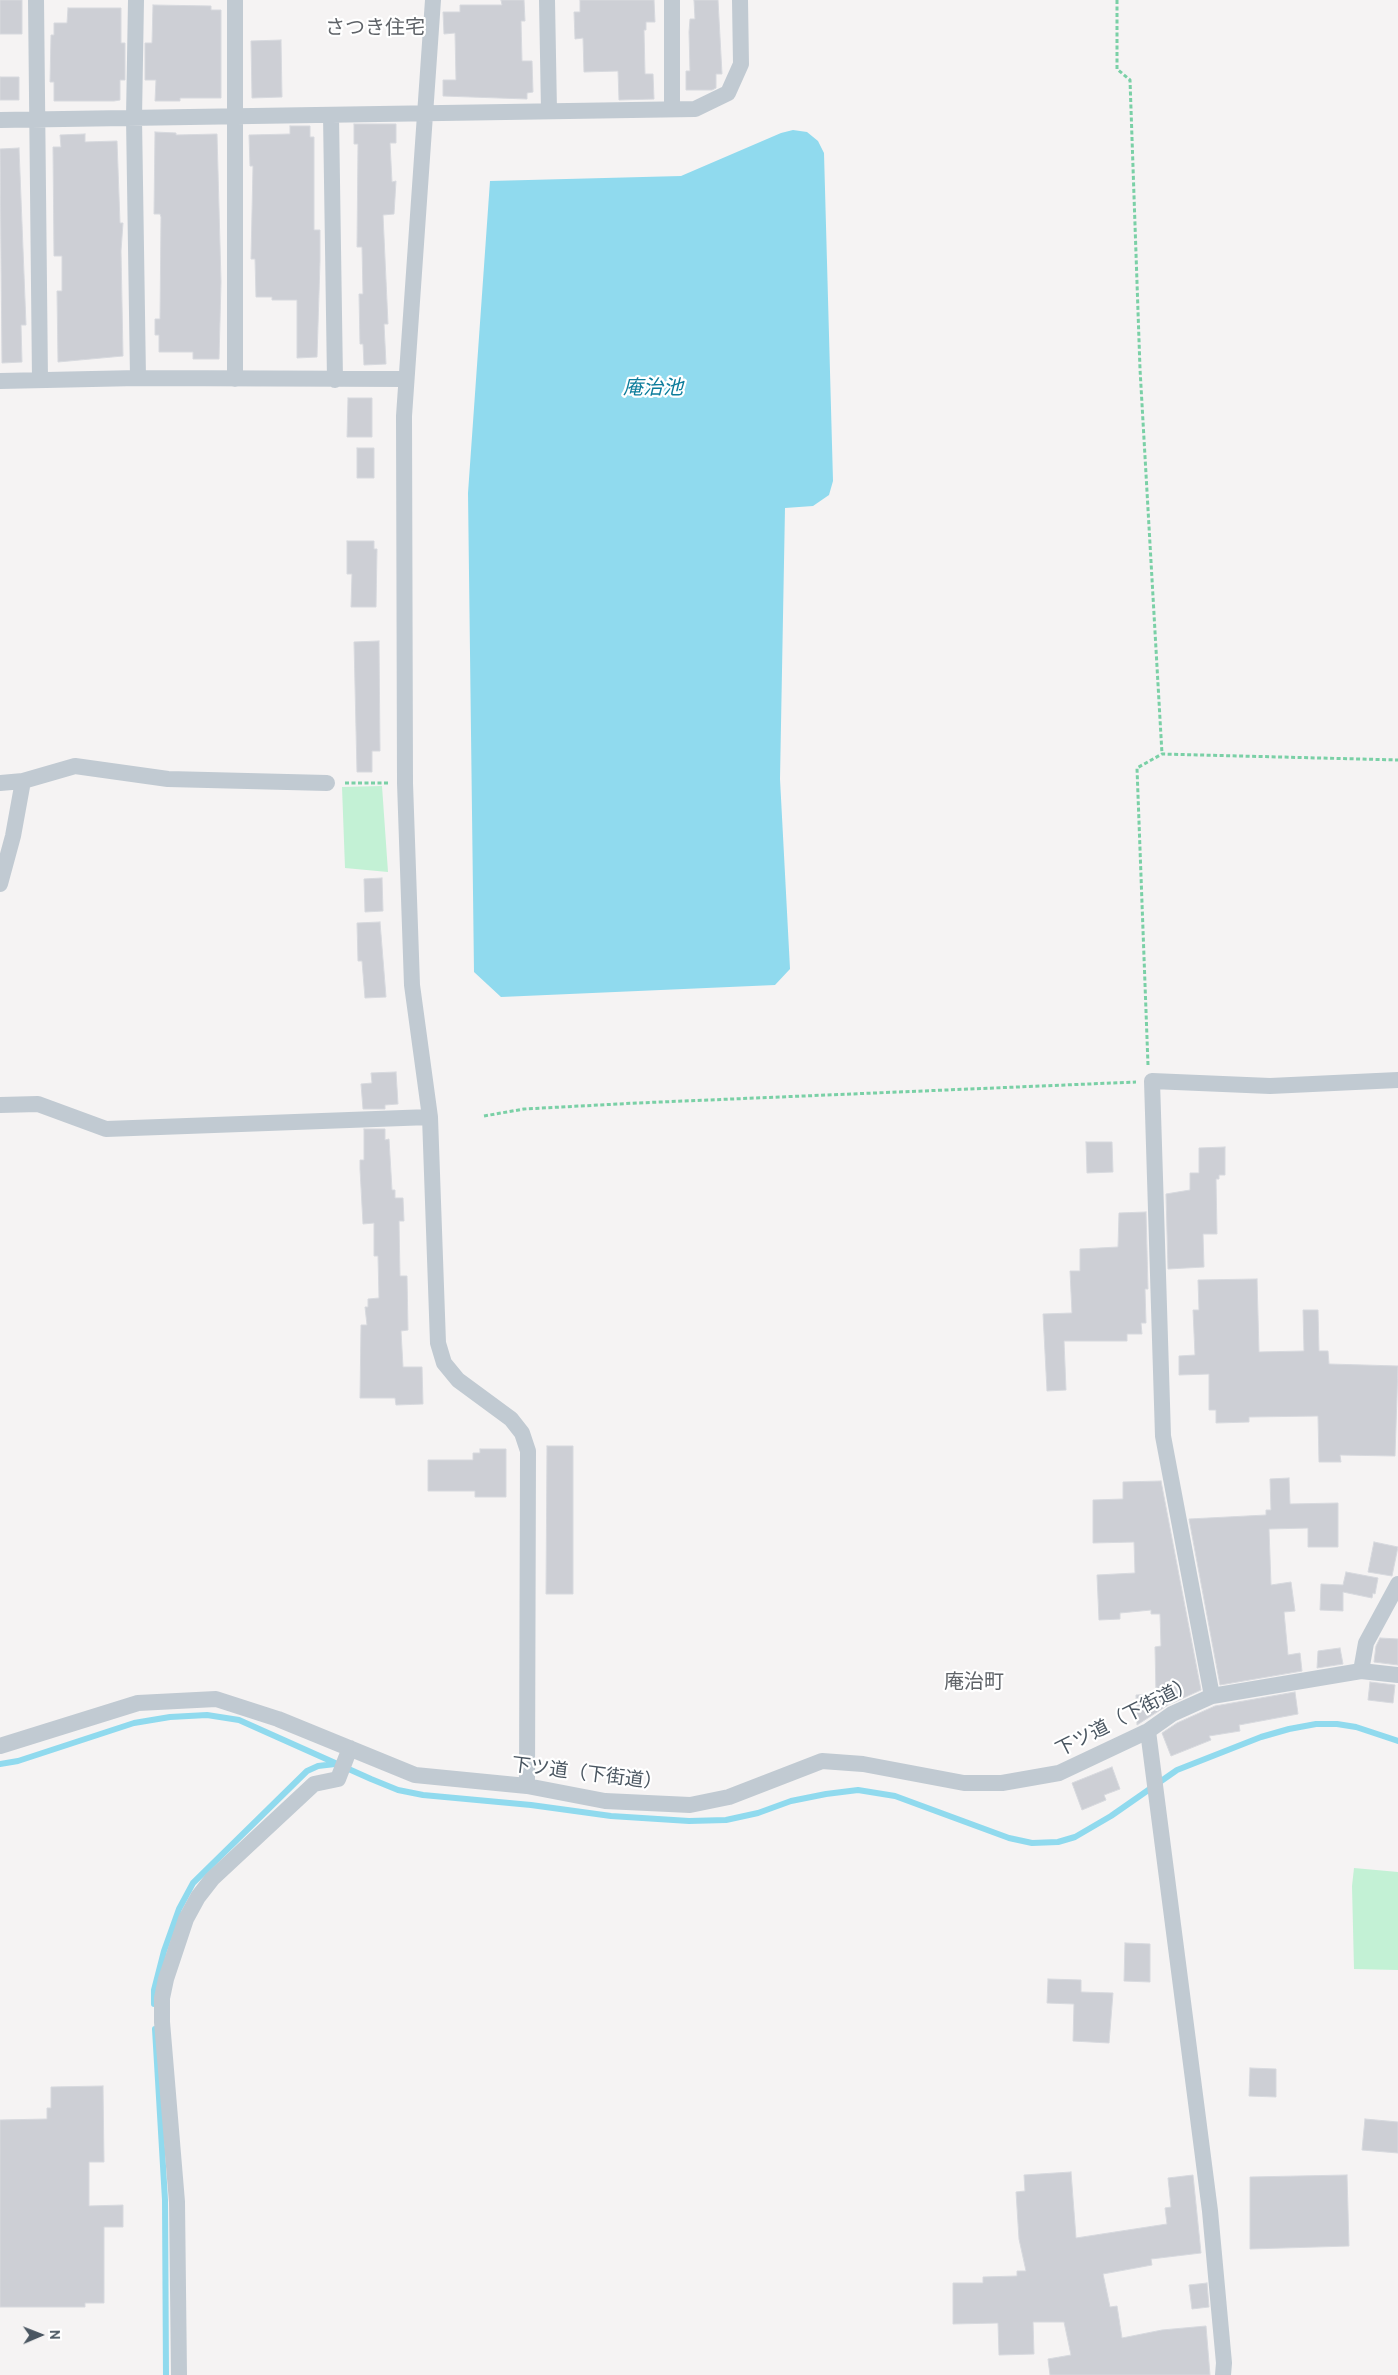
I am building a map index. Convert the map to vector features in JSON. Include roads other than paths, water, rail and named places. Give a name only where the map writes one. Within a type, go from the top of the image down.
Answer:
[{"type":"street","points":[[36,0],[40,380]]},
{"type":"street","points":[[136,0],[134,118],[138,378]]},
{"type":"street","points":[[235,0],[235,379]]},
{"type":"street","points":[[433,0],[406,379],[405,782],[412,985],[430,1117],[438,1344],[444,1363],[458,1380],[511,1419],[522,1432],[528,1451],[527,1786]]},
{"type":"street","points":[[547,0],[549,111]]},
{"type":"street","points":[[672,0],[672,110]]},
{"type":"street","points":[[0,120],[695,109],[728,93],[741,64],[740,0]]},
{"type":"street","points":[[331,115],[336,380]]},
{"type":"street","points":[[0,381],[138,378],[406,379]]},
{"type":"street","points":[[0,784],[23,781],[75,766],[168,779],[327,783]]},
{"type":"street","points":[[0,884],[13,836],[23,781]]},
{"type":"street","points":[[1212,1696],[1163,1436],[1152,1081],[1270,1086],[1398,1080]]},
{"type":"street","points":[[0,1105],[38,1104],[106,1129],[430,1117]]},
{"type":"street","points":[[1361,1671],[1366,1643],[1398,1584]]},
{"type":"street","name":"下ツ道（下街道）","points":[[0,1746],[138,1703],[216,1699],[278,1719],[415,1775],[527,1786],[605,1801],[690,1805],[729,1797],[822,1760],[863,1764],[964,1784],[1002,1783],[1059,1773],[1148,1731],[1172,1714],[1212,1696],[1361,1671],[1398,1674]]},
{"type":"street","points":[[1148,1731],[1210,2211],[1224,2363],[1223,2375]]},
{"type":"street","points":[[179,2375],[177,2202],[162,2022],[162,1998],[166,1979],[186,1919],[198,1897],[212,1879],[314,1784],[338,1779],[350,1748]]},
{"type":"water","name":"庵治池","points":[[793,130],[807,132],[818,141],[824,153],[833,481],[829,495],[813,506],[785,508],[780,779],[790,969],[775,985],[501,997],[474,972],[468,493],[490,181],[681,176],[781,133]]},
{"type":"waterway","points":[[0,1764],[18,1761],[134,1723],[170,1717],[207,1715],[239,1720],[371,1779],[398,1790],[423,1795],[531,1805],[611,1816],[689,1821],[726,1820],[758,1813],[791,1801],[858,1790],[895,1796],[1009,1838],[1032,1843],[1058,1842],[1075,1837],[1111,1816],[1177,1770],[1261,1737],[1289,1729],[1316,1724],[1337,1724],[1356,1727],[1398,1741]]},
{"type":"waterway","points":[[154,2004],[154,1990],[164,1951],[179,1909],[193,1883],[307,1771],[318,1766],[335,1764]]},
{"type":"waterway","points":[[155,2029],[165,2200],[166,2375]]},
{"type":"district","name":"さつき住宅","points":[[375,28]]},
{"type":"district","name":"庵治町","points":[[974,1682]]}]
